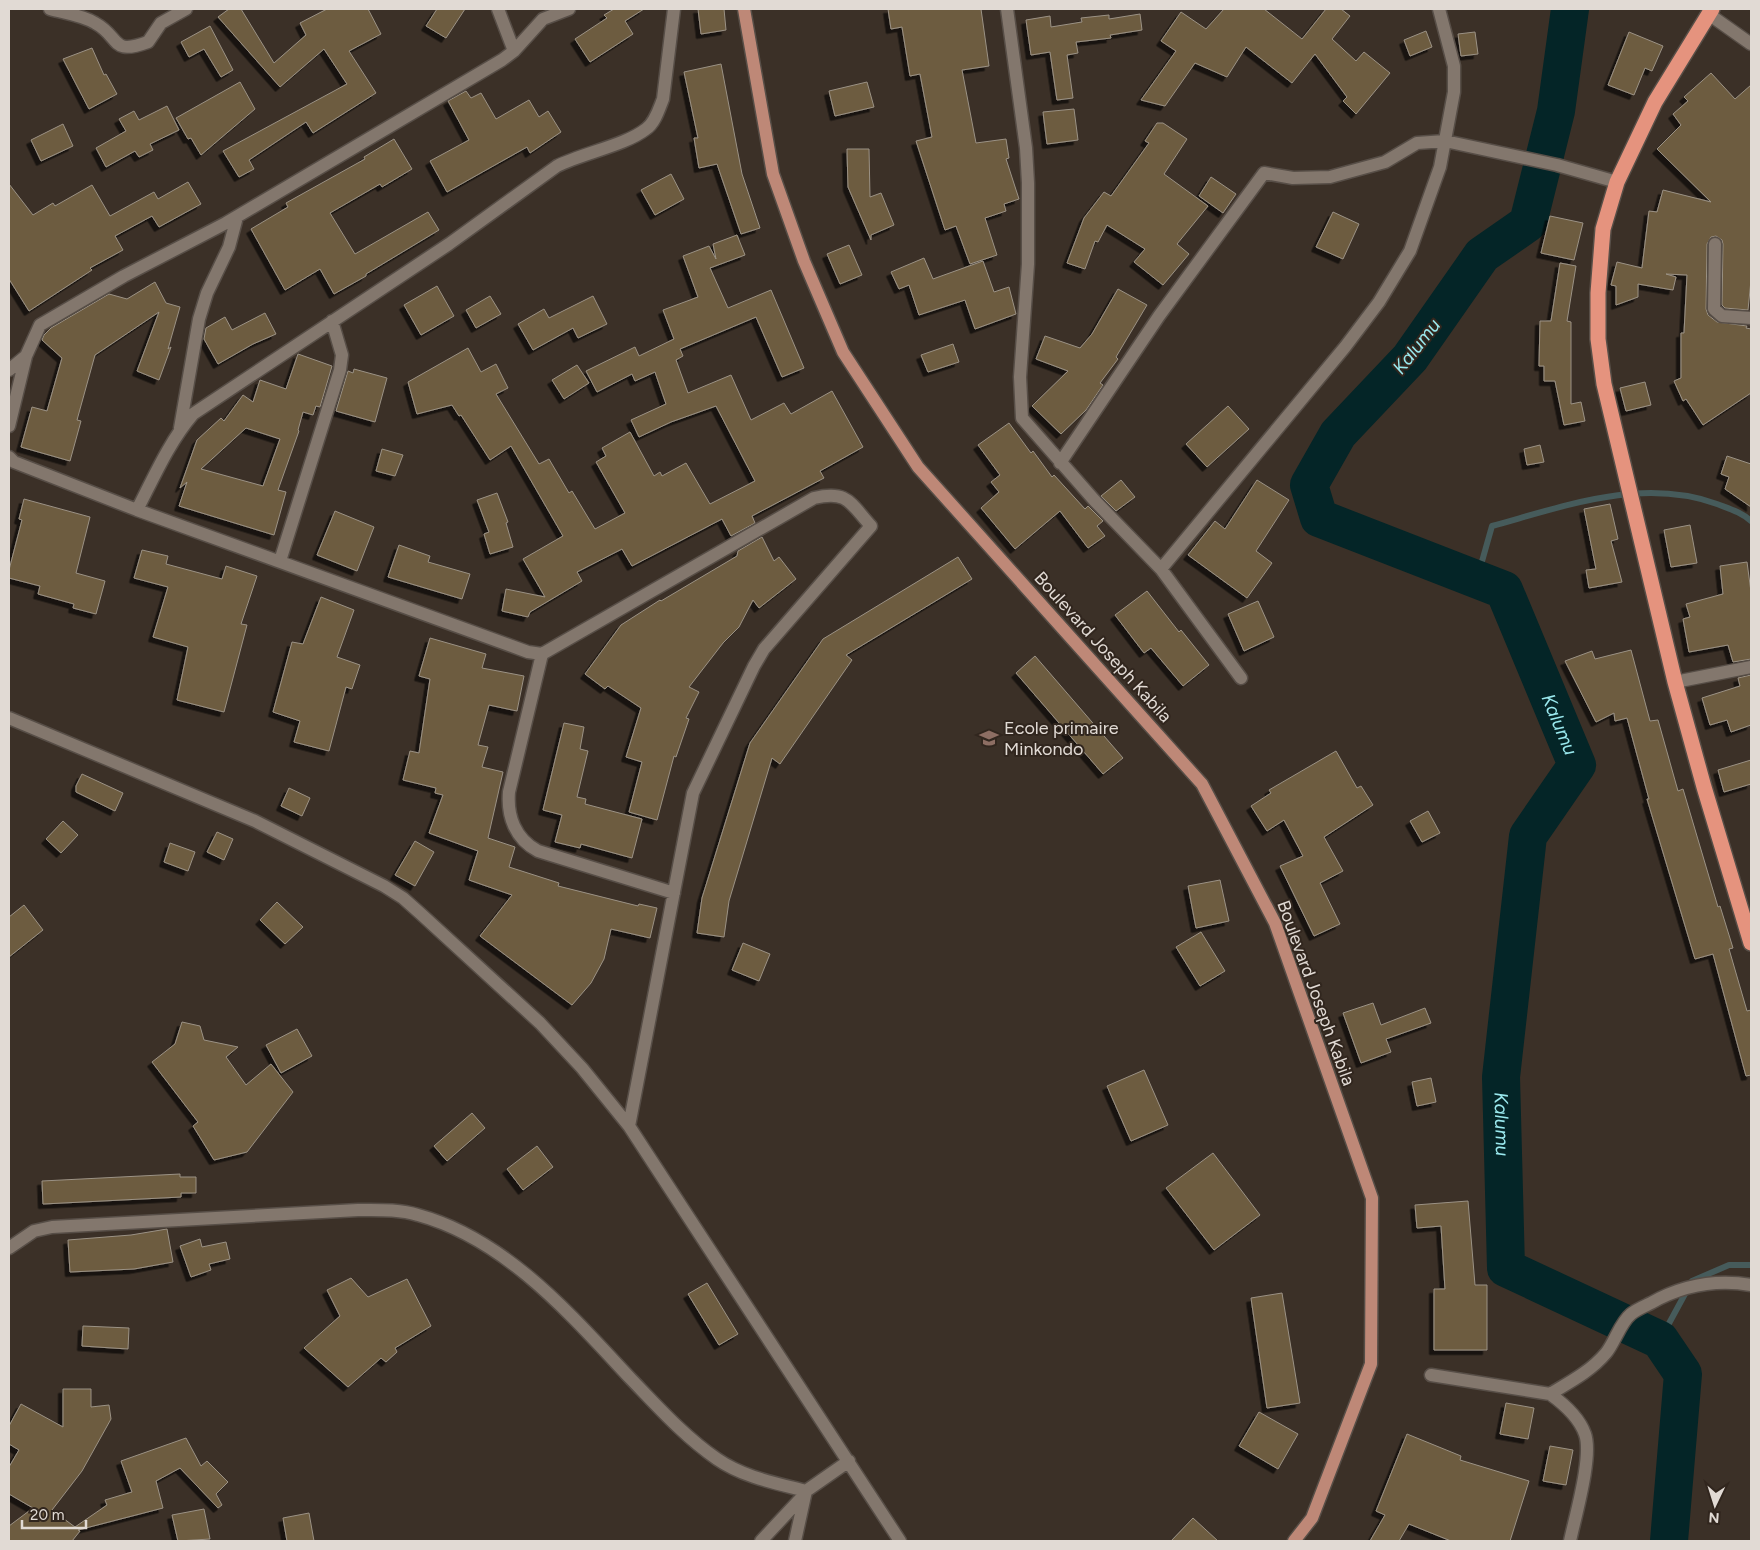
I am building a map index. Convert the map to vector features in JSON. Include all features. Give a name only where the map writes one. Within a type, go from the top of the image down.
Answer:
[{"type":"highway","points":[[1711,12],[1655,102],[1617,182],[1602,229],[1598,293],[1598,338],[1604,384],[1675,682],[1704,787],[1751,943]]},
{"type":"main road","name":"Boulevard Joseph Kabila","points":[[744,9],[773,174],[804,261],[843,352],[918,467],[1202,784],[1275,922],[1372,1198],[1371,1364],[1312,1518],[1294,1541]]},
{"type":"street","points":[[50,9],[97,23],[119,45],[127,48],[148,42],[161,23],[186,9]]},
{"type":"street","points":[[498,9],[514,51]]},
{"type":"street","points":[[9,426],[26,356],[40,325],[237,217],[377,136],[514,51],[542,19],[569,9]]},
{"type":"street","points":[[137,510],[180,428],[193,414],[449,244],[557,166],[576,156],[634,136],[648,128],[658,112],[663,99],[674,9]]},
{"type":"street","points":[[1007,9],[1026,148],[1028,183],[1028,264],[1020,377],[1022,418],[1060,463],[1160,569],[1241,678]]},
{"type":"street","points":[[1160,569],[1286,420],[1379,302],[1410,252],[1429,204],[1445,141],[1454,92],[1454,66],[1439,9]]},
{"type":"street","points":[[1711,12],[1751,44]]},
{"type":"street","points":[[1060,463],[1159,316],[1260,176],[1270,173],[1293,178],[1330,177],[1385,162],[1417,143],[1445,141],[1557,165],[1617,182]]},
{"type":"street","points":[[180,428],[199,319],[207,293],[229,247],[237,217]]},
{"type":"street","points":[[1715,244],[1714,309],[1722,316],[1751,318]]},
{"type":"street","points":[[280,561],[340,370],[342,355],[332,321]]},
{"type":"street","points":[[9,370],[26,356]]},
{"type":"street","points":[[9,457],[14,462],[137,510],[528,652],[542,654],[814,498],[833,494],[846,498],[871,526],[764,649],[693,793],[629,1126]]},
{"type":"street","points":[[542,654],[509,792],[508,815],[528,846],[538,851],[674,893]]},
{"type":"street","points":[[1675,682],[1751,667]]},
{"type":"street","points":[[9,718],[255,821],[403,898],[540,1023],[582,1068],[629,1126],[849,1460],[900,1541]]},
{"type":"street","points":[[9,1248],[34,1231],[52,1227],[358,1210],[392,1210],[418,1214],[465,1232],[510,1261],[575,1318],[666,1416],[717,1459],[742,1473],[804,1494]]},
{"type":"street","points":[[1550,1394],[1586,1372],[1606,1352],[1630,1314],[1674,1291],[1691,1286],[1729,1281],[1751,1285]]},
{"type":"street","points":[[1430,1375],[1550,1394],[1566,1406],[1585,1435],[1587,1453],[1570,1541]]},
{"type":"street","points":[[762,1541],[804,1494],[849,1460]]},
{"type":"street","points":[[795,1541],[804,1494]]},
{"type":"building","points":[[229,9],[241,9],[274,63],[306,35],[300,23],[327,9],[368,9],[381,34],[349,51],[376,93],[313,133],[306,122],[249,160],[254,169],[239,177],[223,151],[347,84],[324,49],[280,87],[218,17]]},
{"type":"building","points":[[437,9],[465,9],[446,38],[426,26]]},
{"type":"building","points":[[614,9],[644,9],[625,21],[633,34],[590,62],[575,39],[607,18],[604,15]]},
{"type":"building","points":[[698,9],[724,9],[726,30],[701,34]]},
{"type":"building","points":[[888,9],[981,9],[989,66],[962,70],[976,143],[1006,139],[1009,158],[1006,159],[1019,199],[1004,204],[1006,211],[985,218],[997,255],[970,264],[956,226],[945,230],[916,141],[932,137],[920,74],[910,76],[902,27],[891,29]]},
{"type":"building","points":[[1224,9],[1264,9],[1302,39],[1326,9],[1341,9],[1350,16],[1332,39],[1356,61],[1364,52],[1390,73],[1356,114],[1343,101],[1347,97],[1315,54],[1292,83],[1246,47],[1227,77],[1195,63],[1165,106],[1141,100],[1176,51],[1161,41],[1181,12],[1206,29]]},
{"type":"building","points":[[1140,14],[1142,30],[1110,35],[1111,38],[1076,42],[1078,53],[1067,55],[1073,98],[1057,100],[1050,52],[1031,55],[1026,20],[1050,16],[1051,27],[1082,22],[1081,18],[1109,15],[1109,19]]},
{"type":"building","points":[[210,26],[233,70],[221,77],[204,49],[189,57],[181,42]]},
{"type":"building","points":[[1426,31],[1432,47],[1410,56],[1404,40]]},
{"type":"building","points":[[1475,32],[1478,54],[1461,56],[1458,34]]},
{"type":"building","points":[[1629,32],[1663,46],[1652,71],[1645,68],[1634,95],[1608,85]]},
{"type":"building","points":[[92,48],[104,75],[106,74],[117,94],[89,109],[63,59]]},
{"type":"building","points":[[721,64],[742,174],[760,228],[741,234],[717,164],[699,168],[694,138],[698,138],[684,72]]},
{"type":"building","points":[[1711,73],[1735,99],[1751,85],[1751,280],[1748,310],[1725,308],[1722,305],[1723,244],[1722,240],[1716,236],[1711,237],[1707,244],[1706,309],[1708,315],[1717,322],[1747,326],[1746,328],[1751,329],[1751,393],[1703,425],[1686,399],[1683,401],[1674,381],[1681,378],[1681,333],[1684,333],[1687,275],[1666,274],[1676,277],[1673,290],[1638,284],[1638,297],[1616,305],[1616,286],[1611,285],[1617,262],[1642,268],[1649,211],[1657,212],[1663,190],[1711,202],[1657,149],[1681,125],[1673,114],[1688,101],[1684,97]]},
{"type":"building","points":[[240,82],[255,109],[201,155],[191,138],[188,139],[176,118]]},
{"type":"building","points":[[867,82],[874,107],[835,116],[829,91]]},
{"type":"building","points":[[466,91],[471,98],[481,93],[496,119],[529,100],[539,117],[548,111],[561,132],[530,153],[527,147],[447,192],[430,161],[469,140],[448,101]]},
{"type":"building","points":[[167,106],[179,130],[150,144],[153,150],[139,157],[135,151],[106,167],[96,148],[126,131],[119,119],[134,111],[139,120]]},
{"type":"building","points":[[1074,109],[1078,140],[1047,144],[1043,112]]},
{"type":"building","points":[[1157,123],[1163,123],[1187,139],[1164,174],[1208,206],[1177,244],[1189,254],[1163,285],[1134,262],[1145,249],[1107,225],[1098,242],[1095,241],[1085,269],[1067,263],[1084,218],[1104,192],[1111,196],[1149,143],[1145,141]]},
{"type":"building","points":[[63,124],[73,146],[41,161],[31,140]]},
{"type":"building","points":[[394,139],[412,169],[382,187],[380,184],[330,213],[355,254],[428,212],[439,230],[334,294],[320,269],[285,290],[251,229],[288,207],[286,203],[365,159],[364,157]]},
{"type":"building","points":[[847,149],[869,149],[870,197],[881,193],[894,225],[871,235],[871,240],[848,187]]},
{"type":"building","points":[[671,174],[684,199],[655,215],[641,190]]},
{"type":"building","points":[[1211,177],[1236,194],[1223,213],[1199,196]]},
{"type":"building","points":[[188,182],[201,204],[159,227],[152,216],[115,236],[123,250],[90,268],[92,270],[29,311],[9,279],[9,184],[33,215],[53,203],[55,206],[92,185],[110,216],[154,192],[158,199]]},
{"type":"building","points":[[1333,212],[1359,224],[1343,259],[1316,247]]},
{"type":"building","points":[[1550,216],[1583,223],[1574,260],[1541,253]]},
{"type":"building","points":[[737,235],[745,255],[710,268],[728,308],[771,290],[804,368],[782,377],[756,317],[680,349],[683,356],[676,360],[688,393],[731,375],[751,420],[784,403],[791,414],[832,391],[863,447],[820,471],[824,478],[752,516],[755,523],[731,536],[722,519],[632,566],[622,549],[577,572],[582,581],[530,612],[528,617],[502,611],[506,589],[545,597],[523,559],[563,536],[511,446],[490,460],[461,415],[459,416],[452,405],[417,414],[408,382],[468,348],[481,372],[496,364],[508,388],[496,394],[539,464],[549,459],[569,493],[572,491],[595,529],[625,513],[596,462],[606,456],[602,448],[630,432],[654,476],[660,472],[662,476],[686,463],[710,504],[755,481],[716,406],[671,422],[639,437],[631,420],[666,404],[655,372],[635,381],[632,374],[597,392],[586,371],[635,347],[639,356],[674,339],[663,310],[698,297],[683,256],[709,246],[716,259],[713,244]]},
{"type":"building","points":[[849,245],[862,275],[840,284],[827,254]]},
{"type":"building","points":[[924,258],[933,279],[983,261],[994,292],[1009,287],[1016,314],[975,329],[965,300],[919,315],[909,285],[899,289],[891,272]]},
{"type":"building","points":[[1560,263],[1576,266],[1567,321],[1571,322],[1571,404],[1581,402],[1585,421],[1564,425],[1555,381],[1544,381],[1544,366],[1539,366],[1540,321],[1551,321]]},
{"type":"building","points":[[155,282],[166,303],[180,307],[168,349],[171,347],[159,380],[137,371],[159,312],[95,355],[77,420],[81,421],[70,461],[21,447],[32,407],[47,411],[62,358],[42,340],[44,335],[51,328],[109,294],[127,299]]},
{"type":"building","points":[[437,286],[454,316],[421,335],[404,305]]},
{"type":"building","points":[[1118,289],[1147,305],[1116,357],[1118,359],[1100,383],[1103,385],[1086,410],[1061,434],[1032,406],[1068,371],[1036,359],[1045,336],[1080,348],[1092,334]]},
{"type":"building","points":[[490,296],[501,314],[476,328],[466,310]]},
{"type":"building","points":[[593,296],[607,324],[578,338],[573,328],[533,350],[518,324],[544,309],[549,318]]},
{"type":"building","points":[[265,313],[276,334],[253,344],[218,364],[204,339],[206,328],[225,317],[232,330]]},
{"type":"building","points":[[953,344],[959,362],[928,372],[921,355]]},
{"type":"building","points":[[298,354],[332,366],[320,407],[316,406],[313,415],[303,412],[299,431],[278,490],[286,492],[274,535],[179,506],[187,482],[180,488],[197,440],[221,418],[224,421],[243,395],[253,402],[260,380],[286,389]],"holes":[[[246,428],[280,439],[263,486],[201,469]]]},
{"type":"building","points":[[577,365],[589,383],[564,399],[552,380]]},
{"type":"building","points":[[354,369],[387,378],[375,422],[336,411],[348,371],[353,373]]},
{"type":"building","points":[[1645,382],[1651,405],[1626,411],[1620,388]]},
{"type":"building","points":[[1228,406],[1249,429],[1207,467],[1186,444]]},
{"type":"building","points":[[1009,423],[1052,477],[1054,475],[1085,509],[1088,506],[1103,521],[1097,526],[1105,536],[1088,548],[1060,511],[1015,549],[981,508],[999,492],[991,482],[1000,475],[978,445]]},
{"type":"building","points":[[1540,445],[1544,462],[1527,465],[1524,449]]},
{"type":"building","points":[[382,449],[403,455],[395,476],[376,471]]},
{"type":"building","points":[[1727,456],[1751,464],[1751,507],[1725,489],[1729,477],[1721,474]]},
{"type":"building","points":[[1121,480],[1135,497],[1116,511],[1101,496]]},
{"type":"building","points":[[1257,480],[1289,500],[1256,551],[1272,563],[1247,598],[1188,555],[1215,521],[1225,529]]},
{"type":"building","points":[[497,493],[508,522],[506,523],[513,547],[490,554],[484,534],[489,532],[477,500]]},
{"type":"building","points":[[24,499],[90,517],[76,573],[105,581],[96,614],[73,608],[74,604],[38,594],[40,586],[9,578],[9,570],[22,520],[19,519]]},
{"type":"building","points":[[1610,504],[1618,539],[1611,541],[1622,582],[1589,588],[1586,570],[1596,569],[1584,509]]},
{"type":"building","points":[[335,511],[374,527],[357,571],[317,555]]},
{"type":"building","points":[[1690,525],[1697,563],[1671,567],[1664,530]]},
{"type":"building","points":[[762,537],[774,561],[779,557],[796,579],[759,608],[753,600],[739,627],[723,643],[689,687],[699,692],[686,718],[689,719],[676,757],[674,756],[657,820],[629,812],[642,762],[626,757],[641,708],[608,686],[605,689],[585,674],[621,625],[660,600],[737,556],[738,551]]},
{"type":"building","points":[[399,545],[430,556],[428,562],[470,574],[462,599],[388,577]]},
{"type":"building","points":[[142,550],[168,556],[166,564],[222,579],[226,566],[257,576],[241,624],[247,625],[224,712],[177,700],[188,647],[153,637],[168,587],[134,578]]},
{"type":"building","points":[[958,557],[972,579],[846,655],[852,660],[780,764],[772,758],[729,901],[724,937],[697,933],[702,898],[750,743],[823,639]]},
{"type":"building","points":[[1747,562],[1751,592],[1751,659],[1733,662],[1728,645],[1689,652],[1683,619],[1690,617],[1686,604],[1723,594],[1720,566]]},
{"type":"building","points":[[1147,591],[1179,632],[1181,630],[1209,665],[1183,686],[1151,648],[1144,653],[1115,615]]},
{"type":"building","points":[[321,597],[354,610],[337,657],[360,665],[352,689],[346,687],[329,751],[294,742],[300,721],[273,712],[292,642],[303,644]]},
{"type":"building","points":[[1258,601],[1274,637],[1244,651],[1228,614]]},
{"type":"building","points":[[430,638],[486,654],[482,668],[524,676],[517,711],[489,705],[478,745],[488,747],[482,767],[503,772],[488,838],[515,847],[509,867],[559,883],[558,886],[638,906],[639,904],[657,908],[650,938],[611,929],[604,959],[591,983],[572,1005],[480,936],[512,895],[469,880],[478,851],[429,833],[443,795],[435,793],[436,788],[403,780],[410,751],[419,753],[430,679],[419,676]]},
{"type":"building","points":[[1631,650],[1650,721],[1658,720],[1678,791],[1683,789],[1718,907],[1720,906],[1733,948],[1729,949],[1747,1011],[1751,1010],[1751,1075],[1746,1076],[1713,954],[1695,959],[1647,799],[1649,799],[1627,718],[1615,721],[1614,713],[1596,722],[1565,661],[1592,651],[1595,659]]},
{"type":"building","points":[[1035,656],[1123,758],[1103,774],[1016,673]]},
{"type":"building","points":[[1751,675],[1751,725],[1731,732],[1727,720],[1710,725],[1702,698],[1740,686],[1738,678]]},
{"type":"building","points":[[564,723],[584,727],[580,749],[588,751],[577,797],[586,799],[585,804],[642,819],[632,858],[581,844],[580,848],[555,842],[562,815],[543,810]]},
{"type":"building","points":[[1336,751],[1357,788],[1361,786],[1373,805],[1324,837],[1343,871],[1320,883],[1340,924],[1314,936],[1280,866],[1303,856],[1284,820],[1267,831],[1251,806],[1271,793],[1269,790]]},
{"type":"building","points":[[1751,760],[1751,784],[1724,792],[1718,770]]},
{"type":"building","points":[[82,774],[123,793],[115,811],[76,792],[76,786]]},
{"type":"building","points":[[289,788],[310,798],[302,816],[281,806]]},
{"type":"building","points":[[1428,811],[1440,833],[1422,842],[1410,821]]},
{"type":"building","points":[[63,821],[78,835],[61,853],[46,839]]},
{"type":"building","points":[[217,832],[233,839],[224,860],[207,852]]},
{"type":"building","points":[[415,841],[434,852],[415,886],[395,875]]},
{"type":"building","points":[[170,843],[195,852],[188,871],[164,862]]},
{"type":"building","points":[[1220,880],[1229,921],[1196,928],[1188,886]]},
{"type":"building","points":[[277,902],[303,927],[285,944],[260,920]]},
{"type":"building","points":[[24,905],[43,930],[9,957],[9,917]]},
{"type":"building","points":[[1201,932],[1225,971],[1200,986],[1176,947]]},
{"type":"building","points":[[743,943],[770,954],[759,981],[732,970]]},
{"type":"building","points":[[1373,1003],[1381,1025],[1425,1008],[1431,1023],[1386,1039],[1391,1052],[1361,1063],[1343,1013]]},
{"type":"building","points":[[182,1022],[200,1026],[204,1040],[238,1047],[226,1057],[246,1085],[271,1064],[293,1092],[247,1152],[214,1160],[193,1126],[198,1122],[152,1062],[175,1044]]},
{"type":"building","points":[[297,1029],[312,1056],[281,1073],[266,1045]]},
{"type":"building","points":[[1144,1070],[1168,1125],[1131,1141],[1107,1086]]},
{"type":"building","points":[[1431,1078],[1436,1102],[1417,1106],[1412,1082]]},
{"type":"building","points":[[472,1113],[485,1128],[447,1161],[434,1146]]},
{"type":"building","points":[[537,1146],[553,1167],[523,1190],[507,1169]]},
{"type":"building","points":[[1213,1153],[1260,1215],[1214,1250],[1166,1188]]},
{"type":"building","points":[[180,1174],[180,1177],[196,1177],[196,1193],[181,1193],[181,1197],[43,1204],[42,1181]]},
{"type":"building","points":[[1468,1201],[1475,1285],[1487,1285],[1487,1350],[1434,1350],[1434,1289],[1445,1289],[1441,1226],[1417,1228],[1415,1205]]},
{"type":"building","points":[[167,1229],[173,1262],[134,1269],[70,1272],[68,1240],[131,1235]]},
{"type":"building","points":[[200,1239],[202,1247],[226,1242],[230,1259],[209,1264],[211,1270],[191,1277],[180,1246]]},
{"type":"building","points":[[351,1278],[368,1297],[407,1279],[431,1326],[395,1348],[397,1352],[386,1362],[381,1358],[348,1387],[304,1348],[340,1316],[327,1290]]},
{"type":"building","points":[[707,1283],[738,1334],[719,1345],[688,1294]]},
{"type":"building","points":[[1282,1293],[1300,1403],[1267,1408],[1251,1298]]},
{"type":"building","points":[[83,1326],[129,1328],[128,1349],[82,1346]]},
{"type":"building","points":[[63,1389],[91,1389],[91,1407],[109,1405],[111,1419],[82,1471],[52,1510],[75,1527],[107,1505],[105,1500],[132,1492],[121,1461],[186,1438],[201,1466],[207,1461],[228,1482],[216,1494],[222,1505],[218,1508],[180,1468],[156,1481],[163,1508],[78,1530],[80,1531],[72,1541],[9,1541],[9,1526],[33,1508],[9,1494],[9,1467],[19,1450],[9,1444],[9,1426],[21,1404],[63,1427]]},
{"type":"building","points":[[1506,1403],[1534,1408],[1528,1439],[1500,1434]]},
{"type":"building","points":[[1259,1412],[1298,1434],[1278,1469],[1239,1446]]},
{"type":"building","points":[[1407,1434],[1461,1456],[1460,1460],[1529,1481],[1510,1541],[1451,1541],[1409,1524],[1399,1541],[1370,1541],[1385,1515],[1376,1511]]},
{"type":"building","points":[[1550,1446],[1573,1450],[1566,1485],[1543,1481]]},
{"type":"building","points":[[204,1509],[210,1539],[178,1541],[172,1515]]},
{"type":"building","points":[[309,1513],[314,1541],[287,1541],[283,1518]]},
{"type":"building","points":[[1193,1518],[1218,1541],[1171,1541]]},
{"type":"waterway","name":"Kalumu","points":[[1570,9],[1556,111],[1528,223],[1482,255],[1410,358],[1338,434],[1309,485],[1319,518],[1504,590],[1577,765],[1528,836],[1501,1077],[1506,1268],[1660,1340],[1683,1374],[1669,1541]]},
{"type":"waterway","points":[[1477,579],[1492,526],[1575,503],[1604,497],[1660,493],[1689,496],[1717,504],[1739,513],[1751,521]]},
{"type":"waterway","points":[[1660,1340],[1692,1281],[1729,1265],[1751,1265]]},
{"type":"place","name":"Ecole primaire Minkondo","points":[[989,738]]}]
